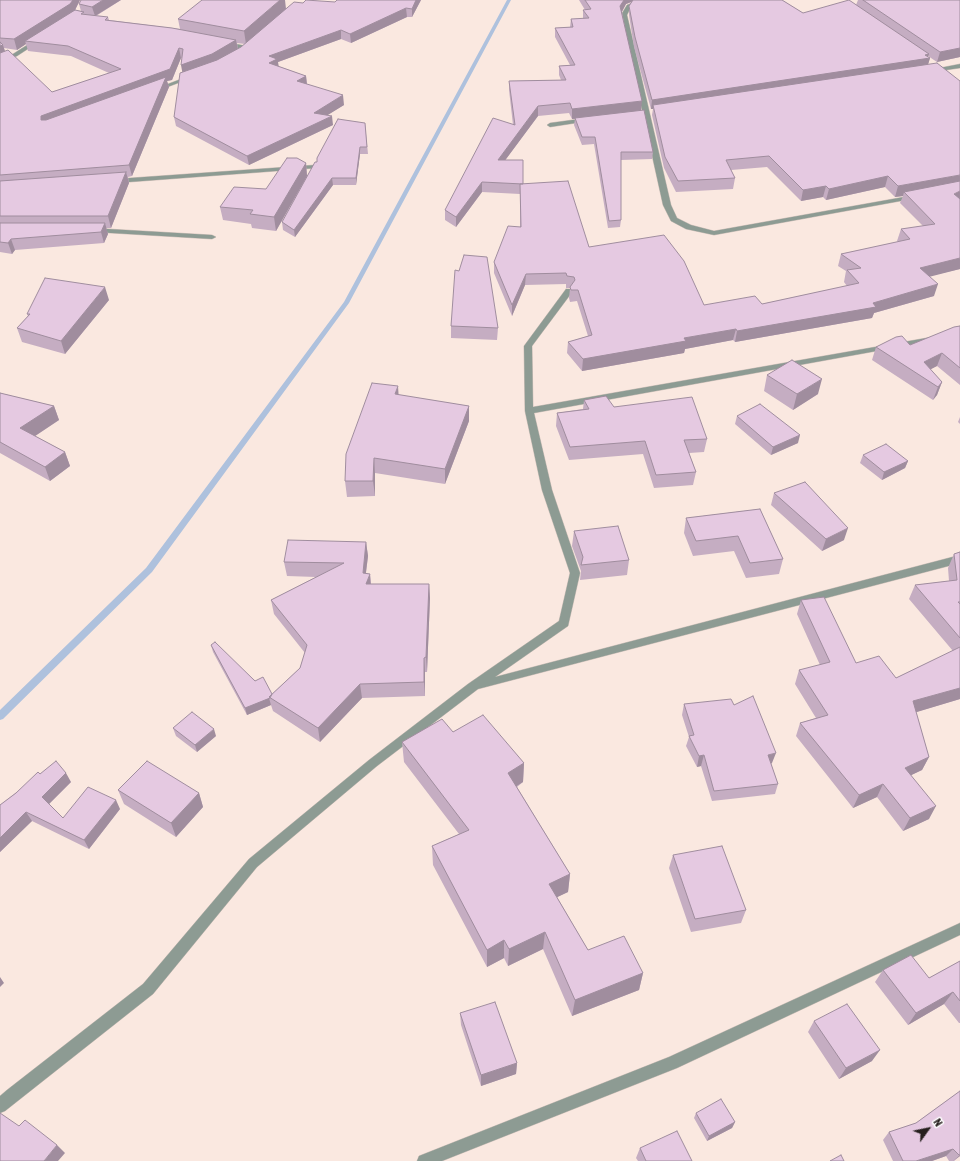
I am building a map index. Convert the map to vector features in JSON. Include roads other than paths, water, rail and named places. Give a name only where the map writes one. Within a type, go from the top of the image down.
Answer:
[{"type":"street","points":[[644,0],[629,6],[624,15],[644,114],[667,205],[674,219],[689,227],[714,233],[922,196]]},
{"type":"street","points":[[0,61],[15,55],[46,36]]},
{"type":"street","points":[[216,42],[247,48]]},
{"type":"street","points":[[240,54],[252,43]]},
{"type":"street","points":[[933,64],[950,76]]},
{"type":"street","points":[[924,71],[960,66]]},
{"type":"street","points":[[149,92],[197,74]]},
{"type":"street","points":[[644,114],[655,112]]},
{"type":"street","points":[[550,125],[595,119]]},
{"type":"street","points":[[110,182],[315,167]]},
{"type":"street","points":[[83,230],[120,230],[212,237]]},
{"type":"street","points":[[0,1106],[148,989],[253,863],[373,763],[472,687],[564,623],[575,573],[547,490],[529,411],[528,346],[569,290]]},
{"type":"street","points":[[529,411],[944,337]]},
{"type":"street","points":[[472,687],[960,559]]},
{"type":"street","points":[[424,1161],[672,1063],[960,929]]},
{"type":"waterway","points":[[0,716],[149,570],[347,302],[509,0]]}]
